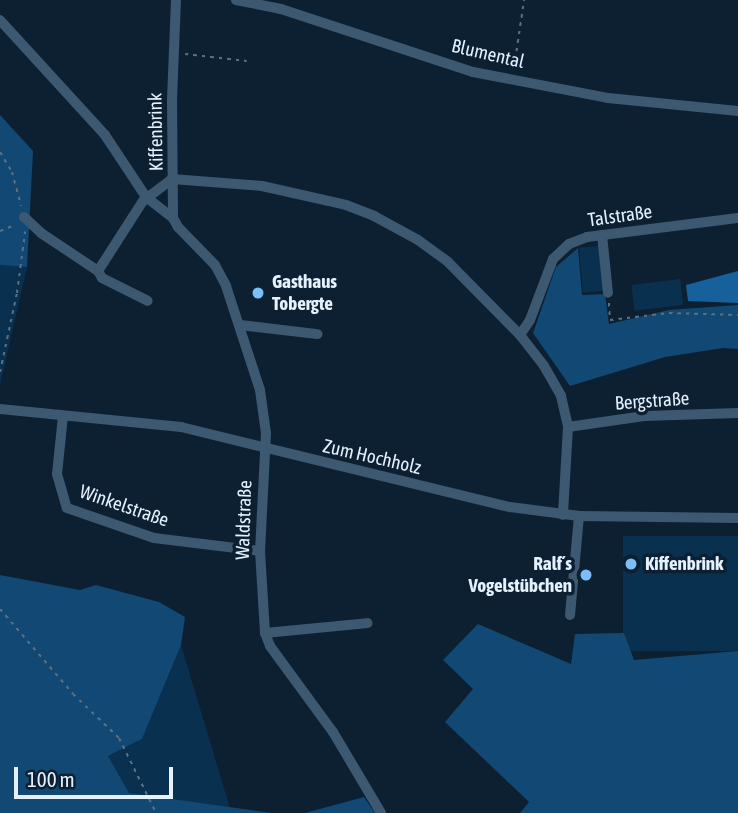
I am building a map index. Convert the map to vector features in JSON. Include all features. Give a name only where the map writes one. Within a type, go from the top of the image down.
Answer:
[{"type":"street","name":"Kiffenbrink","points":[[176,0],[172,179],[292,191],[374,216],[418,240],[447,262],[520,335],[544,366],[561,396],[569,427],[563,515]]},
{"type":"street","name":"Blumental","points":[[236,0],[281,9],[473,72],[608,98],[738,111]]},
{"type":"street","name":"Waldstraße","points":[[0,20],[105,135],[146,197],[173,218],[178,227],[215,265],[226,286],[264,411],[260,551],[265,633],[270,646],[333,732],[362,786],[381,813]]},
{"type":"street","points":[[98,271],[146,197],[172,179]]},
{"type":"street","points":[[172,179],[173,218]]},
{"type":"street","points":[[24,217],[41,233],[98,271],[102,278],[148,302]]},
{"type":"street","name":"Talstraße","points":[[520,335],[530,320],[553,259],[569,244],[602,235],[738,218]]},
{"type":"street","points":[[602,235],[608,293]]},
{"type":"street","points":[[240,326],[317,334]]},
{"type":"street","name":"Zum Hochholz","points":[[0,409],[181,427],[510,507],[563,515],[738,518]]},
{"type":"street","name":"Bergstraße","points":[[569,427],[644,416],[738,414]]},
{"type":"street","name":"Winkelstraße","points":[[63,416],[57,474],[67,508],[153,538],[260,551]]},
{"type":"street","points":[[570,615],[579,516]]},
{"type":"street","points":[[265,633],[368,623]]},
{"type":"path","points":[[513,78],[524,0]]},
{"type":"path","points":[[174,53],[247,61]]},
{"type":"path","points":[[0,152],[12,172],[24,217],[25,243],[0,372]]},
{"type":"path","points":[[0,231],[11,228],[24,217]]},
{"type":"path","points":[[608,293],[611,320],[669,313],[738,315]]},
{"type":"path","points":[[0,609],[73,694],[119,738],[156,813]]},
{"type":"shaded area","points":[[0,115],[33,151],[27,267],[0,265]]},
{"type":"shaded area","points":[[600,246],[604,291],[583,293],[579,248]]},
{"type":"shaded area","points":[[578,248],[582,295],[605,294],[609,324],[669,310],[738,305],[738,349],[723,348],[665,357],[570,386],[533,333],[556,267]]},
{"type":"shaded area","points":[[0,265],[27,267],[0,385]]},
{"type":"shaded area","points":[[738,271],[738,303],[688,301],[686,285]]},
{"type":"shaded area","points":[[680,279],[683,305],[635,311],[631,285]]},
{"type":"shaded area","points":[[623,536],[738,536],[738,651],[623,651]]},
{"type":"shaded area","points":[[0,575],[80,590],[96,585],[159,602],[185,617],[181,645],[142,739],[108,756],[129,793],[272,813],[0,813]]},
{"type":"shaded area","points":[[478,624],[571,664],[575,634],[624,633],[634,660],[738,651],[738,813],[520,813],[529,802],[445,722],[473,689],[443,660]]},
{"type":"shaded area","points":[[181,645],[230,808],[128,793],[108,756],[142,739]]},
{"type":"shaded area","points":[[364,797],[375,813],[305,813]]},
{"type":"place","name":"Gasthaus Tobergte","points":[[258,293]]},
{"type":"place","name":"Kiffenbrink","points":[[631,564]]},
{"type":"place","name":"Ralf´s Vogelstübchen","points":[[586,575]]}]
